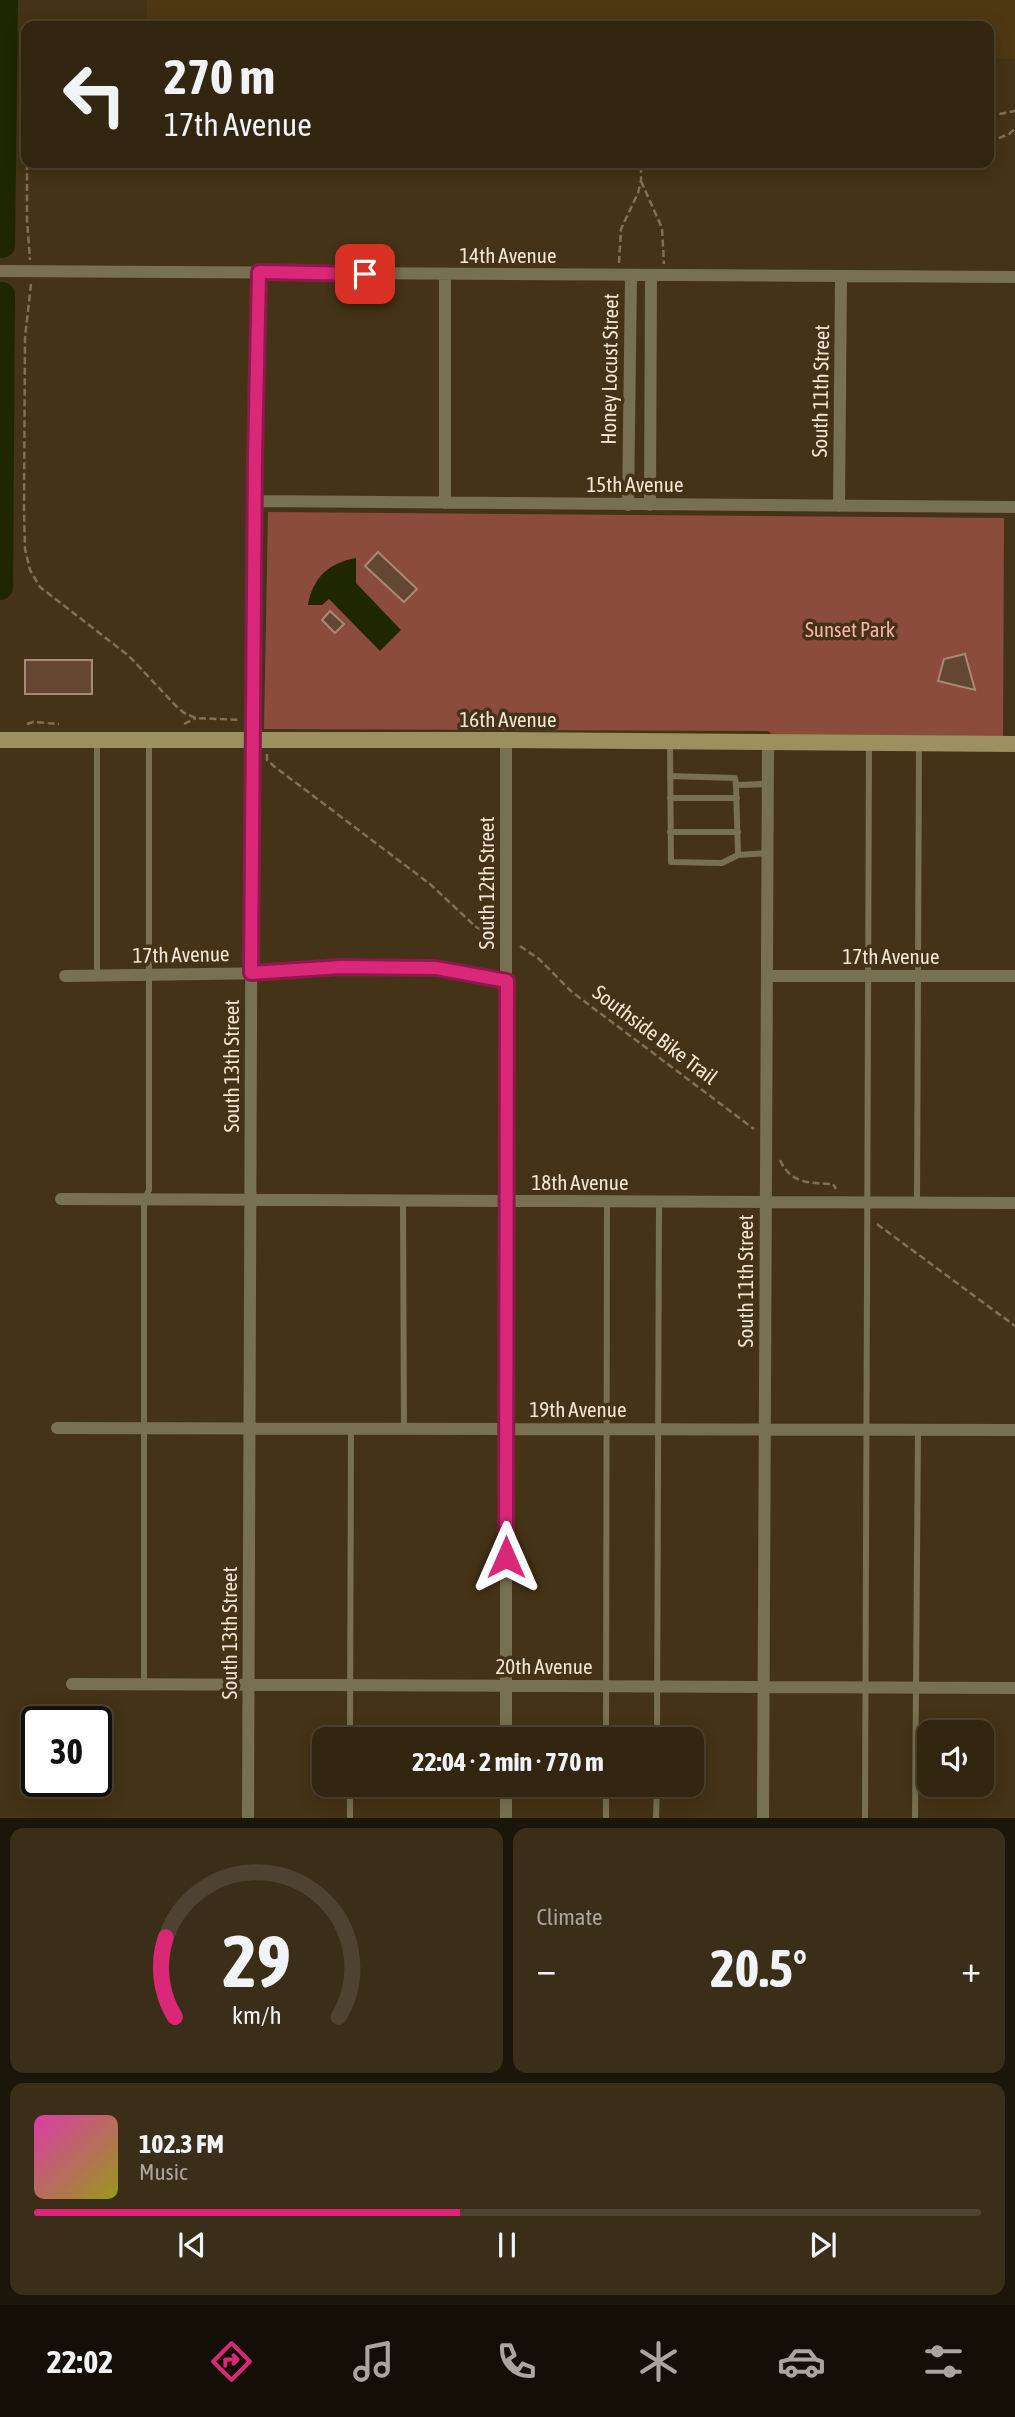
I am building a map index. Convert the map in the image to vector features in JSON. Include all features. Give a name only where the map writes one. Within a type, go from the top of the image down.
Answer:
[{"type":"street","name":"14th Avenue","points":[[0,271],[1015,277]]},
{"type":"street","name":"South 13th Street","points":[[248,1818],[251,973],[259,272]]},
{"type":"street","points":[[444,275],[445,503]]},
{"type":"street","name":"Honey Locust Street","points":[[628,505],[631,276]]},
{"type":"street","name":"Honey Locust Street","points":[[650,505],[651,276]]},
{"type":"street","name":"South 11th Street","points":[[839,506],[841,277]]},
{"type":"street","name":"15th Avenue","points":[[255,501],[1015,508]]},
{"type":"street","name":"16th Avenue","points":[[0,740],[1015,744]]},
{"type":"street","name":"South 12th Street","points":[[506,740],[506,1727]]},
{"type":"street","name":"South 11th Street","points":[[763,1818],[768,743]]},
{"type":"street","name":"17th Avenue","points":[[65,976],[251,973],[341,967],[436,968],[507,981]]},
{"type":"street","name":"17th Avenue","points":[[767,976],[1015,976]]},
{"type":"street","name":"18th Avenue","points":[[61,1199],[1015,1203]]},
{"type":"street","name":"19th Avenue","points":[[57,1428],[1015,1430]]},
{"type":"street","name":"20th Avenue","points":[[72,1684],[1015,1688]]},
{"type":"street","points":[[506,1797],[506,1818]]},
{"type":"lane","points":[[97,740],[97,975]]},
{"type":"lane","points":[[144,1685],[144,1200],[149,1191],[149,740]]},
{"type":"lane","points":[[670,742],[671,862],[722,863],[738,855],[768,853]]},
{"type":"lane","points":[[865,1818],[869,743]]},
{"type":"lane","points":[[917,1203],[919,744]]},
{"type":"lane","points":[[670,776],[768,784]]},
{"type":"lane","points":[[736,781],[738,855]]},
{"type":"lane","points":[[670,799],[737,797]]},
{"type":"lane","points":[[670,831],[738,831]]},
{"type":"lane","points":[[403,1202],[404,1428]]},
{"type":"lane","points":[[606,1727],[607,1202]]},
{"type":"lane","points":[[657,1727],[659,1202]]},
{"type":"lane","points":[[350,1727],[351,1428]]},
{"type":"lane","points":[[915,1818],[918,1430]]},
{"type":"lane","points":[[350,1797],[350,1818]]},
{"type":"lane","points":[[606,1797],[606,1818]]},
{"type":"lane","points":[[656,1818],[657,1797]]},
{"type":"path","points":[[994,115],[1015,111]]},
{"type":"path","points":[[994,140],[1015,129]]},
{"type":"path","points":[[27,168],[31,271],[25,338],[24,549],[30,570],[40,587],[129,656],[174,705],[196,718],[231,720]]},
{"type":"path","points":[[617,276],[621,229],[641,181],[641,168]]},
{"type":"path","points":[[641,181],[662,228],[665,276]]},
{"type":"path","name":"Southside Bike Trail","points":[[267,760],[448,898],[477,927],[531,952],[572,992],[766,1139],[775,1147],[789,1175],[803,1183],[833,1184],[842,1203]]},
{"type":"path","points":[[868,1220],[896,1237],[1015,1326]]},
{"type":"shaded area","points":[[147,0],[1015,0],[1015,59],[994,59],[994,21],[147,21]]},
{"type":"shaded area","points":[[356,558],[356,583],[401,630],[380,651],[329,599],[322,605],[308,605],[310,595],[323,573],[337,564]]},
{"type":"green space","name":"Sunset Park","points":[[268,512],[1004,518],[1003,744],[783,743],[768,731],[264,729]]},
{"type":"building","points":[[378,552],[417,589],[404,602],[365,566]]},
{"type":"building","points":[[330,611],[344,624],[335,633],[322,620]]},
{"type":"building","points":[[965,654],[975,690],[938,681],[944,659]]},
{"type":"building","points":[[25,660],[92,660],[92,694],[25,694]]},
{"type":"waterway","points":[[2,245],[5,0]]},
{"type":"waterway","points":[[0,587],[2,295]]},
{"type":"route","points":[[365,274],[259,272],[251,973],[341,967],[436,968],[507,981],[506,1557]]}]
